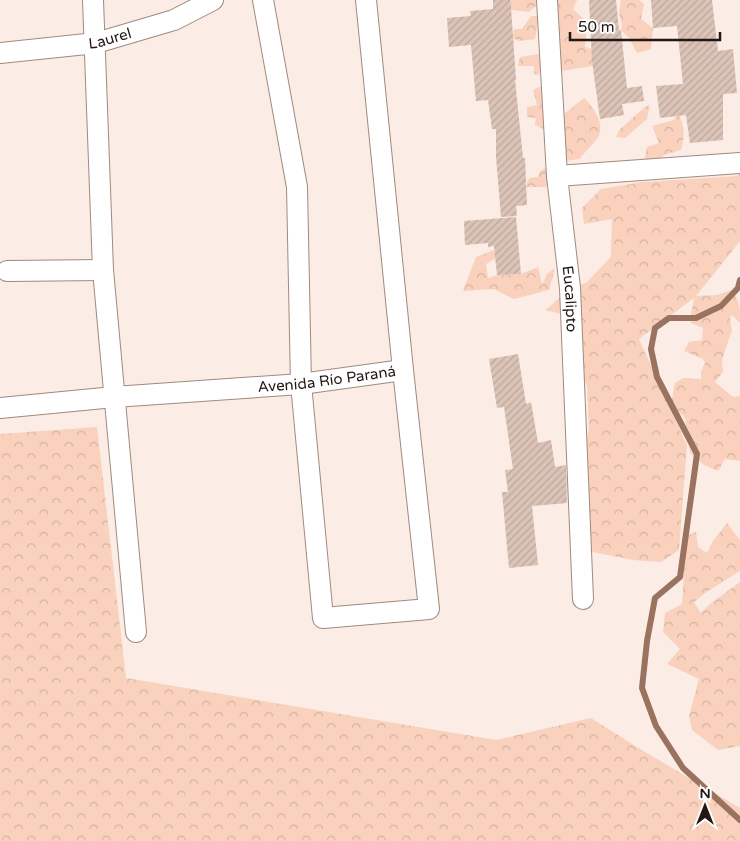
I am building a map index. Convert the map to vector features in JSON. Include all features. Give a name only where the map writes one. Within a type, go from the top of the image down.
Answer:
[{"type":"street","points":[[93,0],[103,270],[136,632]]},
{"type":"street","name":"Laurel","points":[[0,53],[96,43],[174,20],[213,0]]},
{"type":"street","points":[[263,0],[297,187],[300,384],[323,618],[429,609],[403,370]]},
{"type":"street","name":"Avenida Río Paraná","points":[[0,408],[114,397],[300,384],[403,370],[366,0]]},
{"type":"street","name":"Eucalipto","points":[[547,0],[557,176],[570,288],[583,599]]},
{"type":"street","points":[[557,176],[740,163]]},
{"type":"street","points":[[7,271],[103,270]]},
{"type":"green space","points":[[502,0],[537,0],[536,6],[529,12],[504,9]]},
{"type":"green space","points":[[554,0],[577,0],[573,9],[587,22],[585,47],[600,51],[598,65],[555,72]]},
{"type":"green space","points":[[621,0],[639,0],[644,4],[641,19],[653,28],[651,49],[637,53],[629,38],[621,30],[622,25],[619,12]]},
{"type":"green space","points":[[531,16],[539,16],[535,39],[519,41],[513,38],[514,29],[522,29]]},
{"type":"green space","points":[[539,54],[542,61],[539,75],[534,74],[534,66],[518,66],[520,57]]},
{"type":"green space","points":[[545,86],[546,126],[543,129],[535,125],[536,118],[527,117],[527,107],[537,105],[533,90]]},
{"type":"green space","points":[[584,98],[597,116],[600,132],[596,140],[580,159],[565,161],[559,118]]},
{"type":"green space","points":[[650,105],[647,119],[625,138],[616,137],[620,129],[645,107]]},
{"type":"green space","points":[[677,112],[684,130],[681,150],[664,155],[653,169],[644,162],[647,147],[659,143],[652,126],[674,120]]},
{"type":"green space","points":[[548,167],[548,183],[546,187],[527,187],[527,182],[530,178],[538,177],[540,171]]},
{"type":"green space","points":[[740,173],[740,241],[696,296],[717,295],[732,290],[738,302],[740,323],[732,315],[730,318],[732,331],[722,360],[723,372],[715,382],[733,397],[740,396],[740,461],[725,459],[718,471],[704,465],[690,453],[685,418],[671,404],[675,383],[683,378],[701,379],[701,372],[705,363],[703,359],[684,351],[689,342],[702,340],[703,328],[691,323],[694,298],[639,339],[687,445],[679,550],[661,562],[633,560],[582,550],[577,527],[590,502],[582,460],[589,429],[587,387],[578,360],[581,319],[546,310],[570,288],[586,283],[611,257],[612,219],[584,224],[582,208],[601,189],[643,182],[737,176]]},
{"type":"green space","points":[[494,250],[501,255],[486,264],[488,278],[497,275],[521,274],[538,267],[542,284],[547,274],[555,268],[549,290],[514,299],[494,289],[463,291],[476,257]]},
{"type":"green space","points":[[97,427],[126,678],[496,740],[591,718],[740,808],[740,841],[0,841],[0,434]]},
{"type":"green space","points":[[727,523],[740,540],[740,571],[694,602],[701,613],[740,582],[740,746],[718,750],[692,730],[689,716],[699,679],[667,664],[680,649],[663,632],[665,613],[682,604],[686,536],[696,532],[698,547],[707,553],[713,541]]},
{"type":"building","points":[[493,0],[510,0],[511,7],[515,80],[523,158],[525,158],[527,205],[516,206],[517,216],[501,217],[496,157],[496,129],[492,129],[488,100],[476,101],[471,45],[449,47],[447,18],[471,16],[470,11],[493,9]]},
{"type":"building","points":[[589,0],[616,0],[627,88],[642,86],[644,101],[622,104],[624,115],[600,119],[592,61]]},
{"type":"building","points":[[651,0],[712,0],[718,51],[733,49],[737,93],[723,94],[723,140],[690,143],[686,115],[660,118],[656,86],[683,84],[677,26],[653,28]]},
{"type":"building","points":[[516,217],[521,274],[497,275],[494,246],[488,247],[488,243],[465,245],[464,221]]},
{"type":"building","points":[[518,354],[526,404],[531,402],[538,443],[551,440],[555,467],[566,465],[567,503],[532,506],[538,565],[509,568],[502,492],[508,492],[505,470],[513,469],[504,407],[497,408],[489,359]]},
{"type":"waterway","points":[[740,280],[738,288],[721,306],[696,318],[669,318],[655,328],[651,349],[657,377],[697,454],[680,577],[655,598],[647,641],[642,688],[656,726],[683,768],[740,820]]}]
